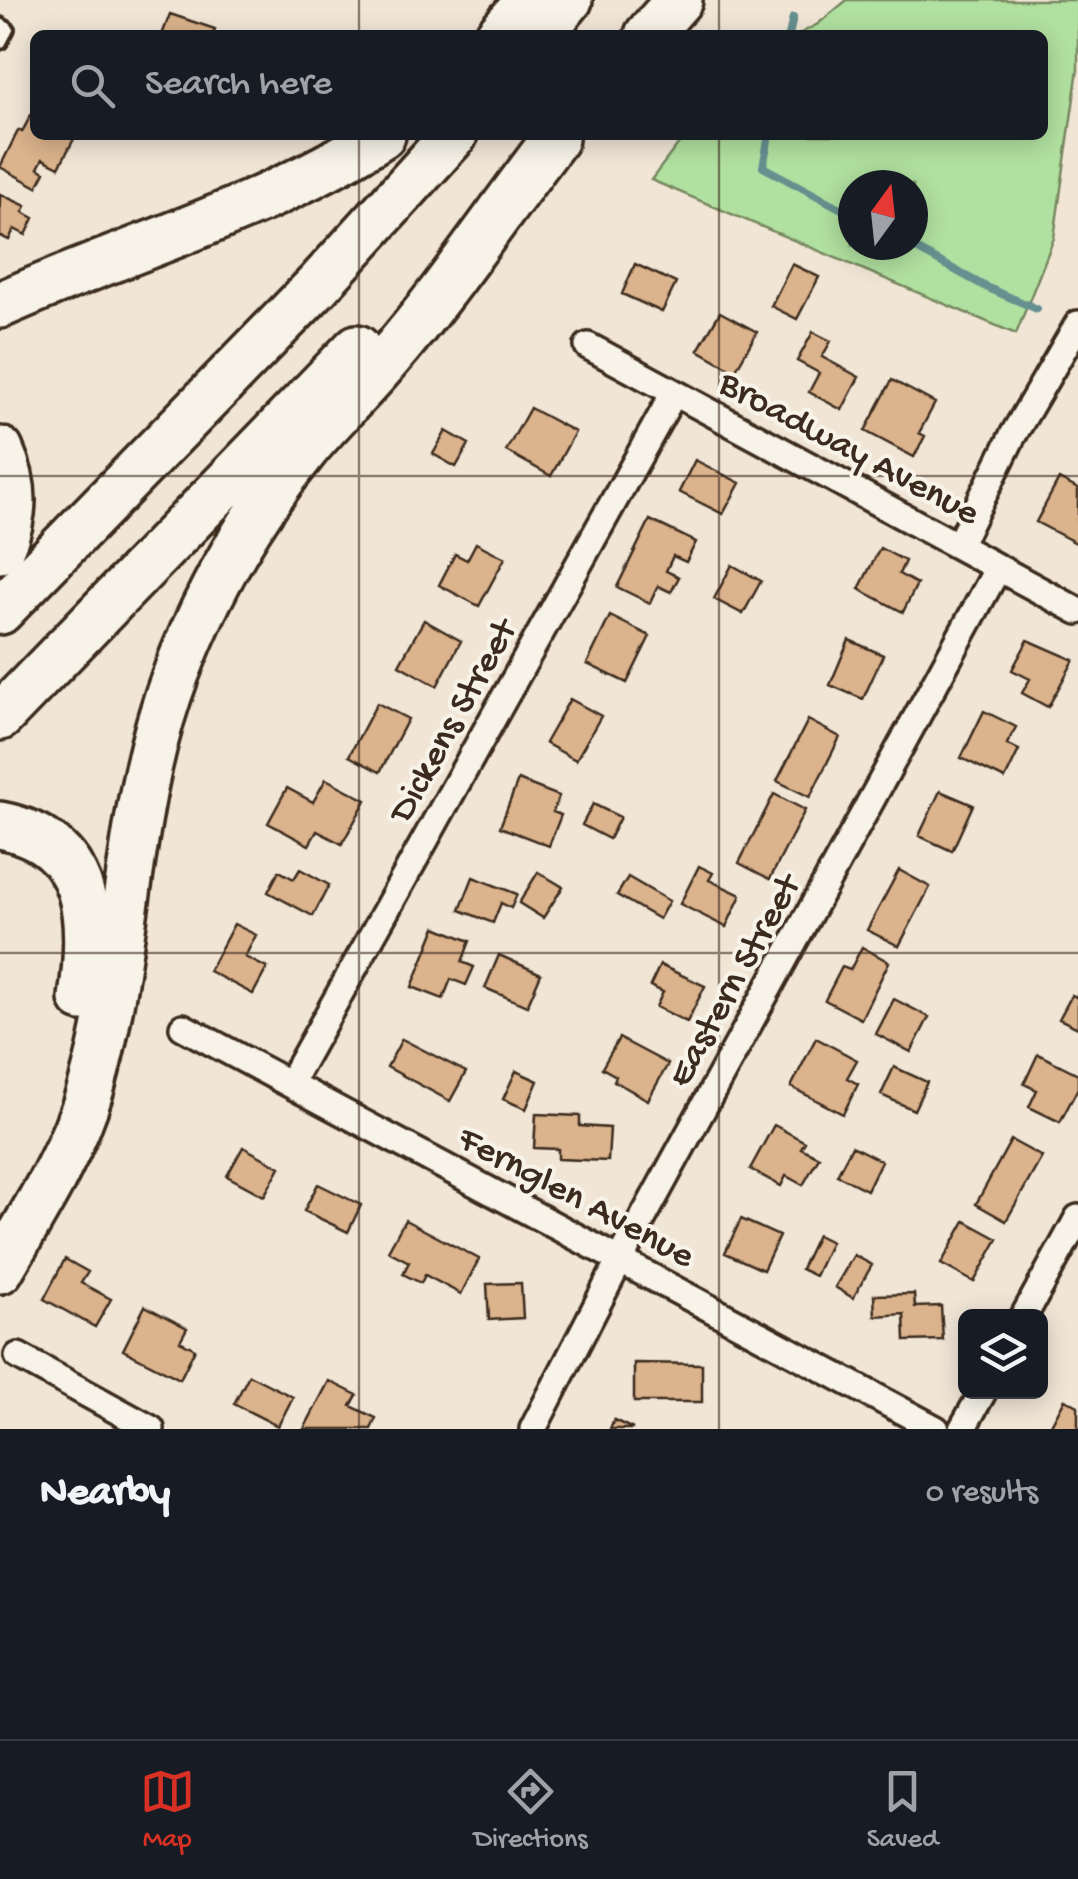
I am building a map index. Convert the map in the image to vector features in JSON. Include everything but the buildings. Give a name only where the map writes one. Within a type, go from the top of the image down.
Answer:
[{"type":"highway","points":[[503,30],[530,0]]},
{"type":"highway","points":[[544,30],[568,0]]},
{"type":"highway","points":[[652,30],[679,0]]},
{"type":"highway","points":[[0,305],[262,200],[374,140]]},
{"type":"highway","points":[[0,612],[318,285],[449,140]]},
{"type":"highway","points":[[0,717],[553,140]]},
{"type":"highway","points":[[0,1270],[57,1169],[90,1092],[108,1013],[146,770],[176,672],[206,607],[243,539],[283,479],[322,429],[386,361],[554,140]]},
{"type":"highway","points":[[0,450],[11,476],[14,502],[0,550]]},
{"type":"highway","points":[[0,825],[38,838],[66,862],[83,894],[88,927],[86,972],[69,1059],[40,1140],[0,1212]]},
{"type":"street","points":[[958,546],[1033,399],[1078,324]]},
{"type":"street","name":"Broadway Avenue","points":[[588,346],[1078,611]]},
{"type":"street","name":"Dickens Street","points":[[290,1082],[674,393]]},
{"type":"street","name":"Eastern Street","points":[[533,1429],[620,1260],[998,568]]},
{"type":"street","name":"Fernglen Avenue","points":[[183,1027],[936,1429]]},
{"type":"street","points":[[1028,1309],[1078,1218]]},
{"type":"street","points":[[18,1356],[151,1429]]},
{"type":"street","points":[[962,1429],[979,1399]]},
{"type":"lane","points":[[0,25],[7,29],[0,42]]},
{"type":"green space","points":[[847,0],[1078,0],[1078,69],[1054,238],[1016,334],[841,260],[928,260],[928,170],[838,170],[838,259],[651,180],[681,140],[1048,140],[1048,30],[807,30]]},
{"type":"waterway","points":[[790,30],[793,18]]},
{"type":"waterway","points":[[768,140],[763,167],[838,207]]},
{"type":"waterway","points":[[928,255],[1037,309]]}]
